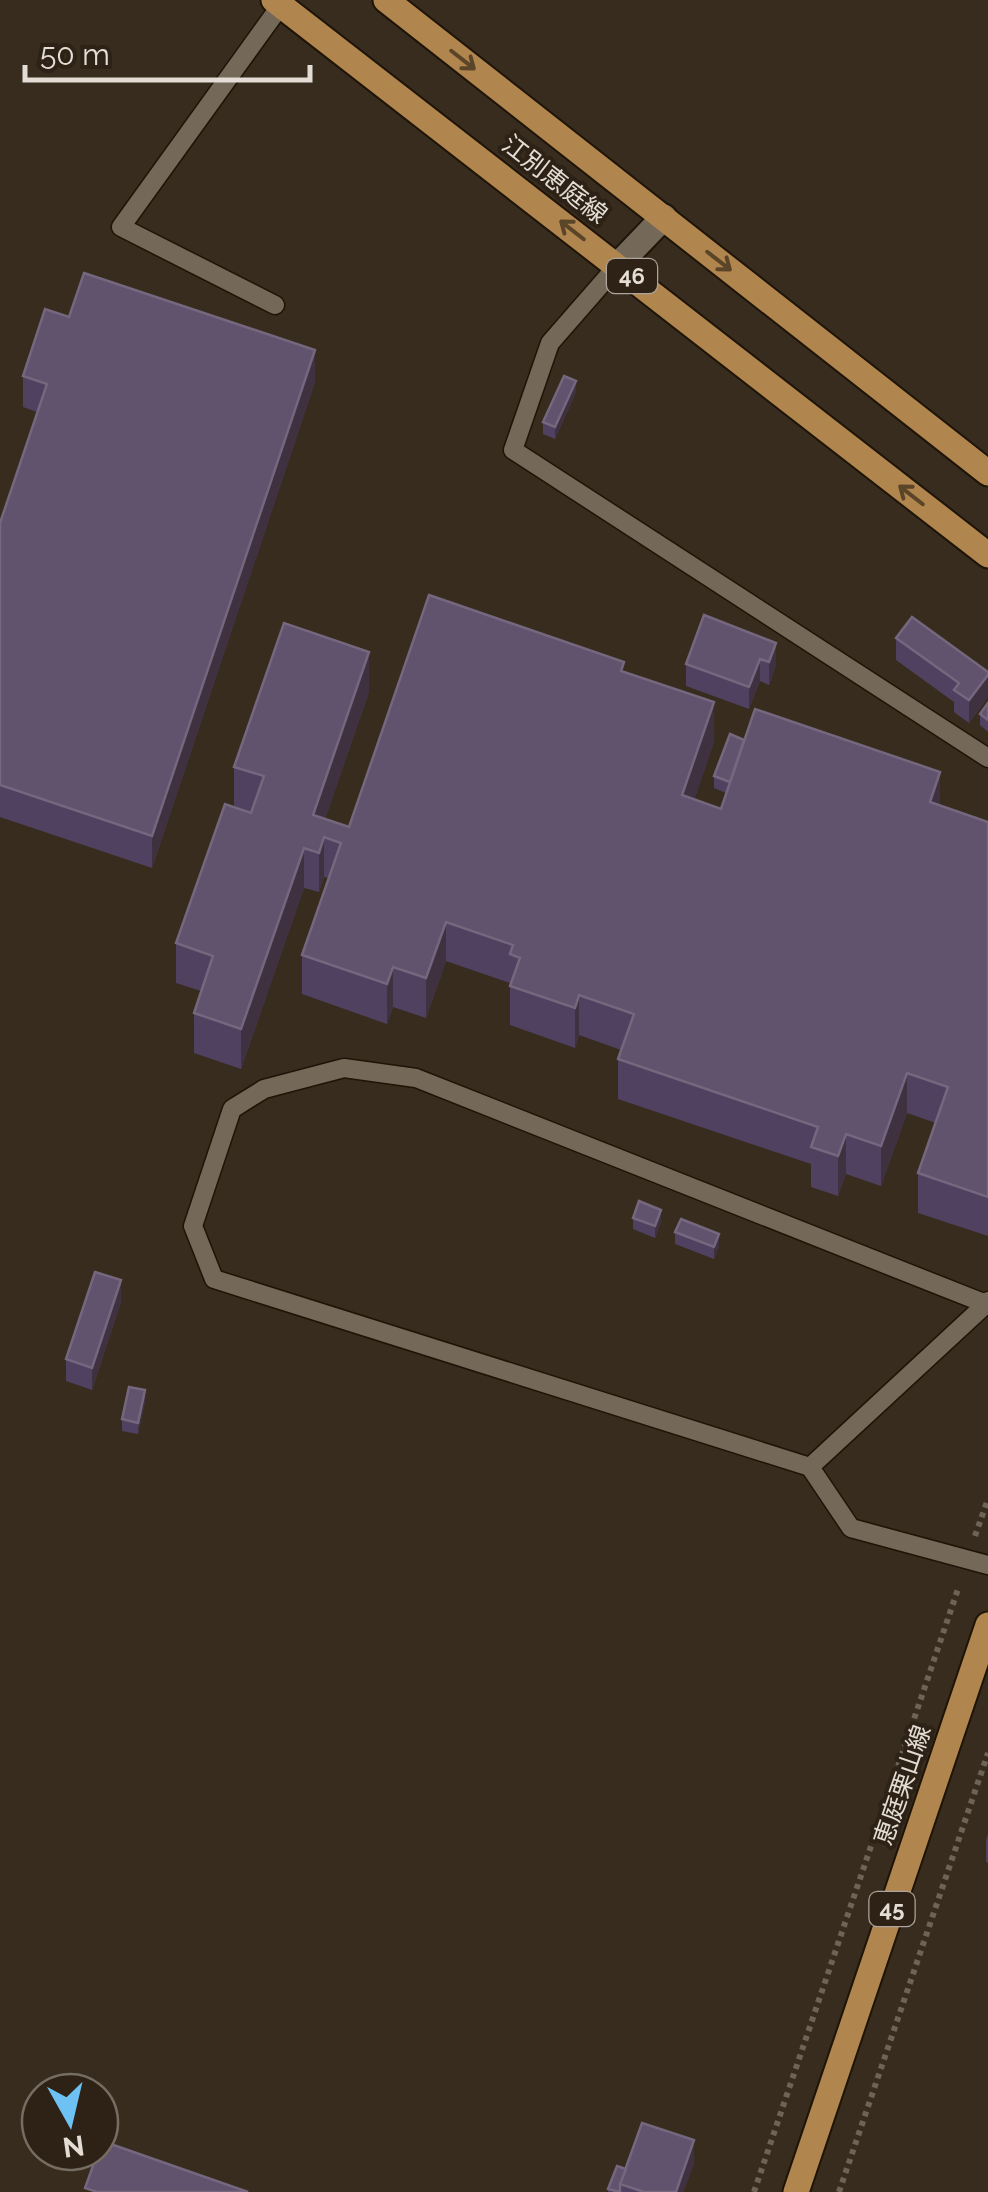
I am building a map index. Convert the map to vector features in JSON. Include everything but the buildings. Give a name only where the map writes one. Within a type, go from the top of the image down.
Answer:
[{"type":"main road","name":"江別恵庭線","points":[[386,0],[988,473]]},
{"type":"main road","name":"江別恵庭線","points":[[277,3],[988,555]]},
{"type":"main road","name":"恵庭栗山線","points":[[796,2192],[988,1626]]},
{"type":"street","points":[[618,265],[664,217]]},
{"type":"lane","points":[[276,305],[121,227],[277,3]]},
{"type":"lane","points":[[618,265],[550,344],[513,450],[988,758]]},
{"type":"lane","points":[[810,1467],[987,1302],[416,1078],[344,1068],[264,1089],[232,1109],[193,1226],[214,1279],[810,1467],[851,1528],[988,1566]]},
{"type":"path","points":[[754,2192],[988,1499]]},
{"type":"path","points":[[839,2192],[988,1753]]}]
